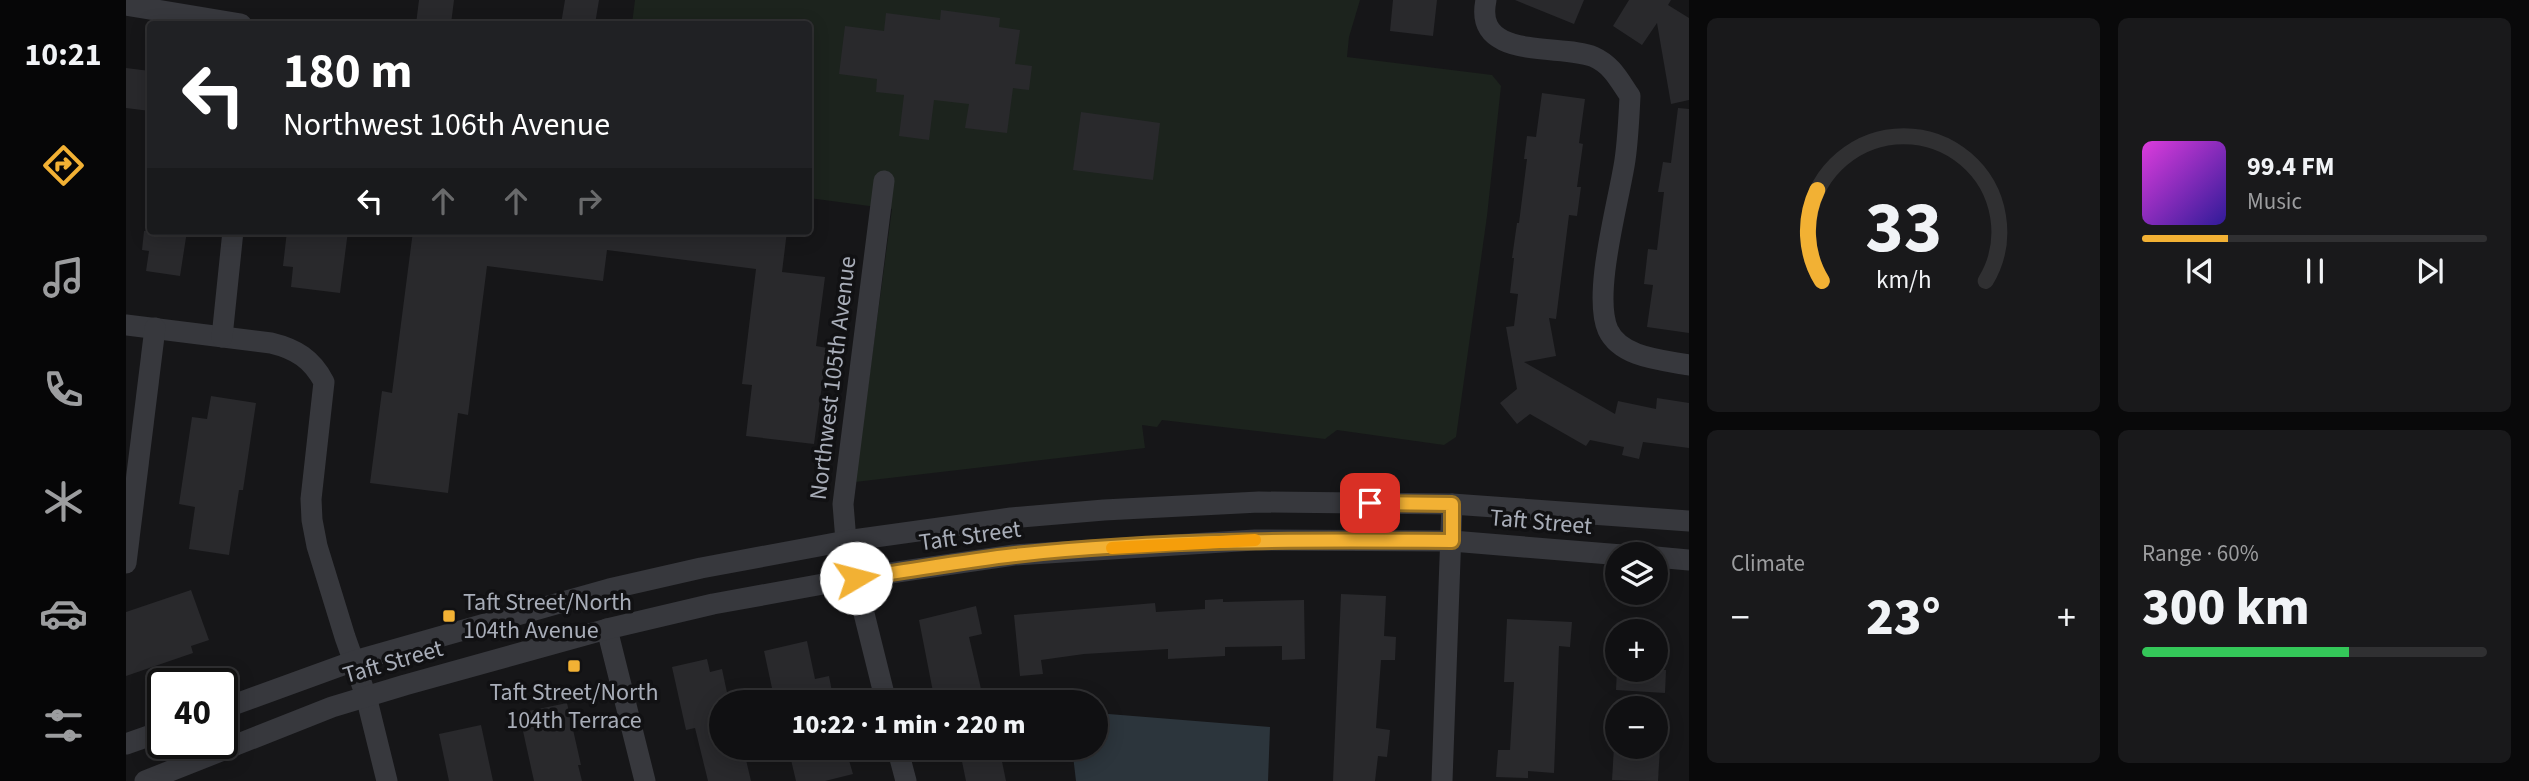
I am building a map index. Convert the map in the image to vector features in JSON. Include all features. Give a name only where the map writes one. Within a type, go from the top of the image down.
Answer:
[{"type":"street","points":[[1486,0],[1485,15],[1488,27],[1504,40],[1522,47],[1590,55],[1608,64],[1630,96],[1626,158],[1601,295],[1608,331],[1621,345],[1637,354],[1689,365]]},
{"type":"street","points":[[126,5],[224,21]]},
{"type":"street","name":"Northwest 105th Avenue","points":[[883,690],[846,541],[843,519],[844,493],[884,181]]},
{"type":"street","points":[[222,337],[233,235]]},
{"type":"street","points":[[126,325],[285,346],[316,366],[324,382],[311,499],[312,520],[317,546],[360,678],[387,781]]},
{"type":"street","points":[[126,563],[155,328]]},
{"type":"street","name":"Taft Street","points":[[145,781],[331,706],[360,678],[609,589],[701,568],[846,541],[1011,518],[1259,502],[1452,504],[1689,521]]},
{"type":"street","points":[[1442,781],[1452,504]]},
{"type":"street","points":[[1011,518],[1014,555]]},
{"type":"street","name":"Taft Street","points":[[238,705],[607,629],[713,604],[856,578],[1014,555],[1255,540],[1452,541],[1605,554]]},
{"type":"street","points":[[1668,559],[1689,560]]},
{"type":"street","points":[[607,629],[645,781]]},
{"type":"street","points":[[126,744],[147,737]]},
{"type":"street","points":[[900,760],[906,781]]},
{"type":"shaded area","points":[[635,0],[1360,0],[1349,37],[1347,57],[1492,75],[1501,86],[1487,216],[1456,437],[1444,445],[1337,430],[1325,439],[1162,420],[1157,427],[1142,425],[1145,448],[855,482],[892,209],[812,198],[812,21],[632,21]]},
{"type":"shaded area","points":[[1108,714],[1270,727],[1268,781],[1076,781],[1074,760],[1108,760]]},
{"type":"building","points":[[419,0],[454,0],[451,21],[416,21]]},
{"type":"building","points":[[565,0],[599,0],[596,21],[562,21]]},
{"type":"building","points":[[1393,0],[1437,0],[1433,36],[1390,31]]},
{"type":"building","points":[[1515,0],[1584,0],[1574,24]]},
{"type":"building","points":[[1629,0],[1671,0],[1668,5],[1689,18],[1689,100],[1671,104],[1657,23],[1642,45],[1613,26]]},
{"type":"building","points":[[941,10],[1000,18],[999,27],[1020,30],[1015,64],[1032,66],[1029,90],[1013,88],[1007,133],[965,128],[969,104],[934,100],[929,140],[899,136],[904,95],[876,92],[877,79],[839,74],[845,26],[884,31],[886,13],[940,20]]},
{"type":"building","points":[[126,68],[147,71],[147,111],[126,108]]},
{"type":"building","points":[[1542,93],[1585,99],[1577,187],[1581,187],[1577,216],[1569,215],[1556,319],[1549,318],[1556,356],[1524,362],[1615,414],[1618,401],[1656,409],[1657,398],[1689,403],[1689,448],[1643,442],[1639,459],[1622,455],[1624,447],[1590,440],[1586,446],[1530,414],[1517,424],[1500,403],[1517,389],[1506,327],[1514,326],[1518,294],[1510,293],[1512,258],[1527,159],[1524,159],[1527,136],[1536,137]]},
{"type":"building","points":[[1678,108],[1689,109],[1689,333],[1647,327],[1653,285],[1644,284],[1648,249],[1657,250],[1664,192],[1658,192],[1663,162],[1671,163]]},
{"type":"building","points":[[1081,112],[1160,123],[1153,180],[1073,170]]},
{"type":"building","points":[[144,231],[147,231],[147,235],[186,235],[180,276],[146,271],[149,251],[142,250]]},
{"type":"building","points":[[287,235],[347,235],[340,293],[291,287],[293,267],[283,266]]},
{"type":"building","points":[[412,235],[787,235],[782,272],[825,277],[816,346],[827,348],[814,444],[746,436],[752,385],[742,384],[756,269],[607,250],[603,281],[487,266],[468,415],[458,413],[448,493],[370,483],[382,391],[392,393]]},
{"type":"building","points":[[211,396],[256,403],[243,490],[239,490],[229,555],[189,549],[195,507],[179,504],[192,417],[207,419]]},
{"type":"building","points":[[191,590],[209,640],[191,646],[193,653],[126,676],[126,612]]},
{"type":"building","points":[[1341,594],[1386,596],[1384,636],[1396,637],[1395,660],[1381,660],[1376,728],[1390,730],[1387,757],[1378,756],[1375,781],[1333,781]]},
{"type":"building","points":[[1223,599],[1223,602],[1304,600],[1305,659],[1282,660],[1282,646],[1225,647],[1225,656],[1168,659],[1168,649],[1084,654],[1041,660],[1043,674],[1020,676],[1014,615],[1155,603],[1156,612],[1205,609],[1205,600]]},
{"type":"building","points":[[976,606],[982,634],[969,637],[981,690],[933,690],[919,620]]},
{"type":"building","points":[[1507,619],[1572,622],[1570,647],[1559,646],[1554,773],[1528,771],[1528,778],[1496,777],[1498,750],[1510,750],[1514,682],[1504,682]]},
{"type":"building","points":[[807,641],[815,679],[829,676],[832,690],[772,690],[764,651]]},
{"type":"building","points":[[707,659],[710,672],[722,669],[726,690],[709,690],[709,760],[746,760],[751,781],[708,781],[695,728],[686,730],[672,667]]},
{"type":"building","points":[[1616,682],[1665,682],[1665,693],[1616,690]]},
{"type":"building","points":[[567,703],[582,781],[534,781],[519,713]]},
{"type":"building","points":[[481,725],[493,781],[449,781],[439,734]]},
{"type":"building","points":[[1613,759],[1659,759],[1658,781],[1612,780]]},
{"type":"building","points":[[791,760],[849,760],[853,774],[825,781],[796,781]]},
{"type":"building","points":[[962,760],[1002,760],[1006,781],[966,781]]},
{"type":"slow traffic","points":[[1112,548],[1255,540]]},
{"type":"place","name":"Taft Street/North 104th Avenue","points":[[449,616]]},
{"type":"place","name":"Taft Street/North 104th Terrace","points":[[574,666]]},
{"type":"route","points":[[856,578],[1014,555],[1110,548],[1255,540],[1452,541],[1452,504],[1370,503]]}]
